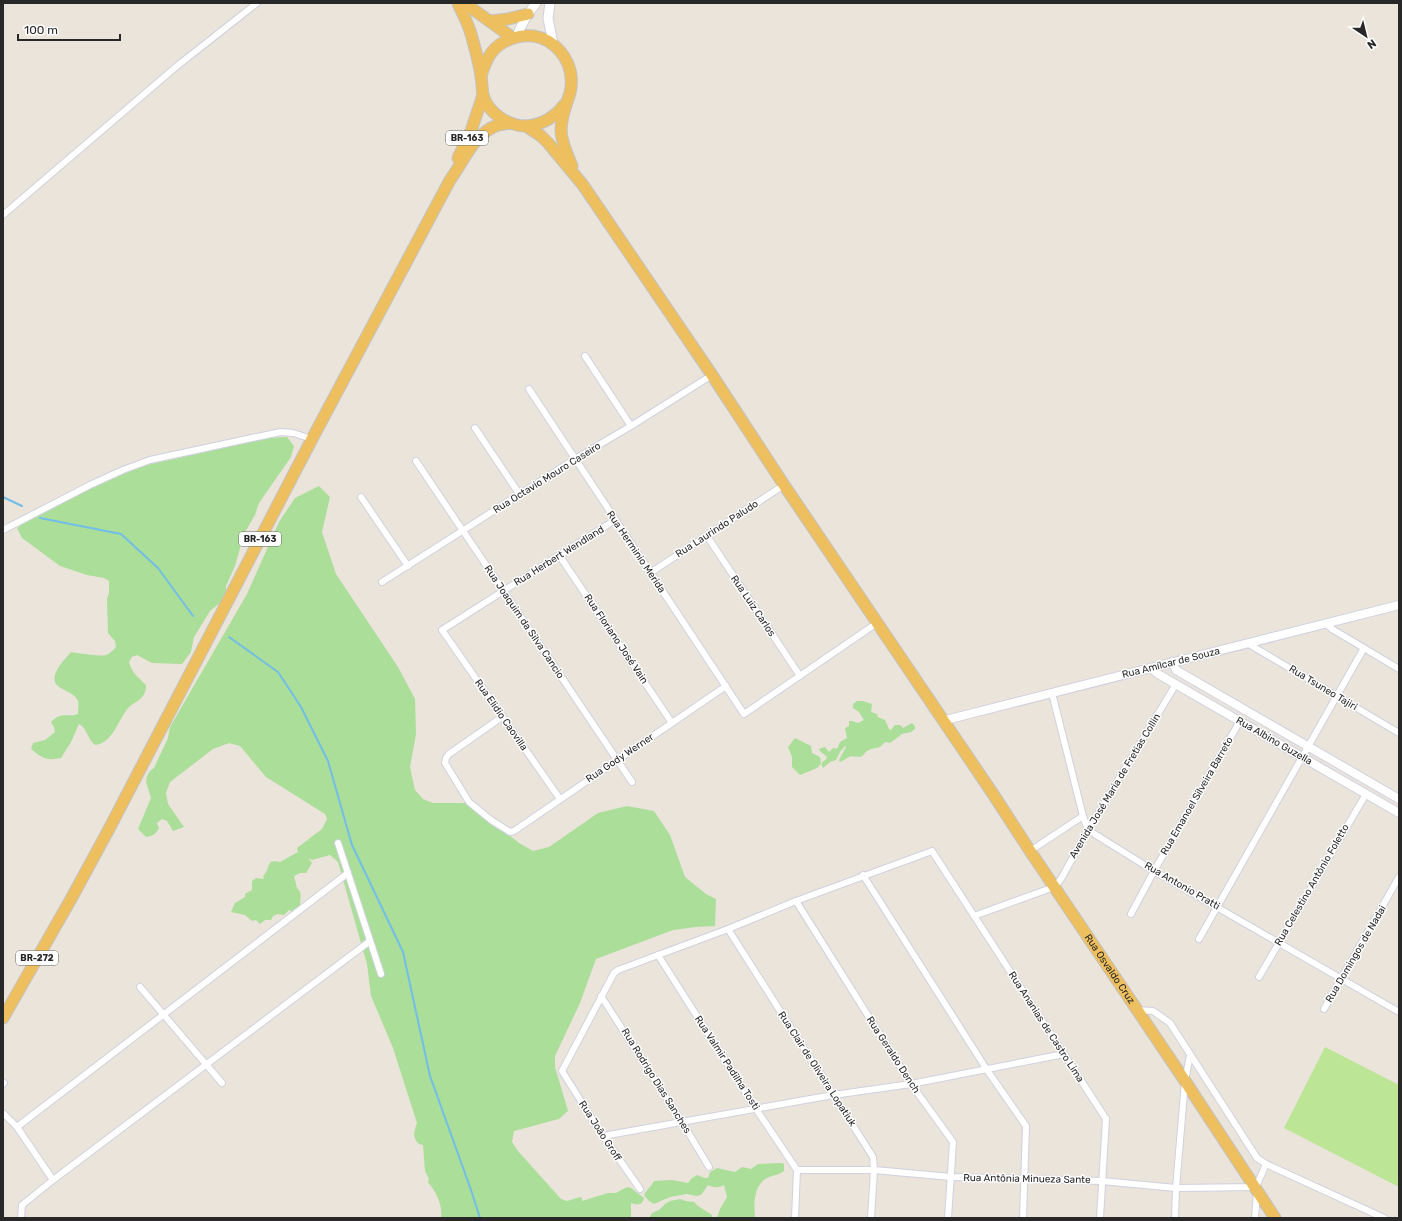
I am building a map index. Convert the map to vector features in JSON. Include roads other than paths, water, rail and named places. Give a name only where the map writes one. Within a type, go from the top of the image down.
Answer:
[{"type":"highway","name":"BR-163","points":[[458,3],[471,34],[481,76],[483,95],[489,106],[497,115],[511,123],[526,126],[538,124],[550,119],[559,112],[566,102],[571,84],[569,66],[560,50],[544,39],[534,36],[515,37],[501,44],[491,52],[484,64],[481,76]]},
{"type":"highway","points":[[468,3],[474,10],[515,37]]},
{"type":"highway","points":[[491,21],[528,14]]},
{"type":"highway","name":"BR-163","points":[[450,180],[454,166],[471,131],[483,95]]},
{"type":"highway","points":[[566,102],[562,120],[562,141],[583,185]]},
{"type":"highway","name":"BR-163","points":[[71,899],[312,439],[450,180],[474,143],[482,135],[497,126],[511,123]]},
{"type":"highway","points":[[526,126],[541,136],[549,144],[583,185]]},
{"type":"highway","name":"Rua Osvaldo Cruz","points":[[583,185],[712,375],[784,485],[993,794],[1276,1218]]},
{"type":"highway","name":"BR-272","points":[[3,1018],[71,899]]},
{"type":"main road","points":[[515,37],[520,26],[536,3]]},
{"type":"main road","points":[[550,3],[548,18],[553,44]]},
{"type":"street","points":[[3,215],[177,66],[257,3]]},
{"type":"street","points":[[585,356],[631,426]]},
{"type":"street","name":"Rua Octavio Mouro Caseiro","points":[[382,582],[575,459],[712,375]]},
{"type":"street","name":"Rua Herminio Merida","points":[[529,389],[744,714],[800,676]]},
{"type":"street","points":[[475,428],[520,495]]},
{"type":"street","points":[[3,530],[90,485],[150,460],[281,432],[293,433],[312,439]]},
{"type":"street","name":"Rua Joaquim da Silva Cancio","points":[[416,461],[632,782]]},
{"type":"street","name":"Rua Laurindo Paludo","points":[[650,573],[784,485]]},
{"type":"street","points":[[361,497],[408,566]]},
{"type":"street","name":"Rua Herbert Wendland","points":[[442,630],[615,520]]},
{"type":"street","name":"Rua Luiz Carlos","points":[[706,536],[800,676]]},
{"type":"street","name":"Rua Floriano José Vain","points":[[559,555],[672,723]]},
{"type":"street","name":"Rua Amílcar de Souza","points":[[942,720],[1399,605]]},
{"type":"street","points":[[800,676],[877,623]]},
{"type":"street","points":[[1325,623],[1332,629],[1399,669]]},
{"type":"street","name":"Rua Elidio Caovilla","points":[[442,630],[560,799]]},
{"type":"street","name":"Rua Tsuneo Tajiri","points":[[1247,643],[1399,733]]},
{"type":"street","points":[[1199,939],[1364,648]]},
{"type":"street","name":"Rua Albino Guzella","points":[[1172,662],[1176,670],[1399,799]]},
{"type":"street","name":"Rua Albino Guzella","points":[[1151,668],[1158,674],[1399,813]]},
{"type":"street","name":"Avenida José Maria de Fretias Collin","points":[[1054,887],[1061,879],[1088,830],[1176,684]]},
{"type":"street","name":"Rua Gody Werner","points":[[502,717],[449,754],[445,763],[469,802],[510,832],[514,831],[726,686]]},
{"type":"street","points":[[1052,693],[1083,816],[1088,830]]},
{"type":"street","name":"Rua Emanoel Silveira Barreto","points":[[1131,914],[1240,721]]},
{"type":"street","name":"Rua Celestino Antônio Foletto","points":[[1259,977],[1366,794]]},
{"type":"street","points":[[1030,851],[1083,816]]},
{"type":"street","name":"Rua Antonio Pratti","points":[[1088,830],[1154,871],[1399,1012]]},
{"type":"street","points":[[338,843],[380,974]]},
{"type":"street","name":"Rua Ananias de Castro Lima","points":[[863,876],[932,851],[1106,1119],[1100,1218]]},
{"type":"street","points":[[16,1127],[348,873]]},
{"type":"street","points":[[601,996],[614,973],[618,970],[863,876],[987,1070],[1026,1126],[1023,1218]]},
{"type":"street","name":"Rua Domingos de Nadai","points":[[1324,1009],[1399,878]]},
{"type":"street","points":[[974,916],[1054,887]]},
{"type":"street","name":"Rua Geraldo Dench","points":[[796,901],[910,1084],[953,1142],[948,1218]]},
{"type":"street","name":"Rua Clair de Oliveira Lopatiuk","points":[[728,929],[873,1157],[874,1170],[871,1218]]},
{"type":"street","points":[[21,1218],[22,1205],[53,1180],[370,941]]},
{"type":"street","name":"Rua Valmir Padilha Tosti","points":[[658,955],[756,1109],[797,1170]]},
{"type":"street","points":[[140,987],[222,1083]]},
{"type":"street","name":"Rua João Groff","points":[[601,996],[562,1071],[603,1136],[640,1189]]},
{"type":"street","name":"Rua Rodrigo Dias Sanches","points":[[601,996],[682,1122],[709,1167]]},
{"type":"street","points":[[1136,1010],[1153,1011],[1170,1023],[1257,1158],[1266,1164],[1384,1218]]},
{"type":"street","points":[[603,1136],[833,1095],[910,1084],[1064,1054]]},
{"type":"street","points":[[1175,1218],[1185,1081],[1190,1055]]},
{"type":"street","points":[[3,1113],[16,1127],[53,1180]]},
{"type":"street","points":[[1256,1218],[1257,1188],[1266,1164]]},
{"type":"street","points":[[795,1218],[797,1170]]},
{"type":"street","name":"Rua Antônia Minueza Sante","points":[[797,1170],[874,1170],[951,1177],[1102,1181],[1176,1188],[1257,1188]]},
{"type":"waterway","points":[[3,497],[22,506]]},
{"type":"waterway","points":[[40,518],[121,534],[158,568],[193,616]]},
{"type":"waterway","points":[[229,637],[278,672],[301,707],[328,761],[352,845],[403,952],[430,1076],[480,1218]]}]
